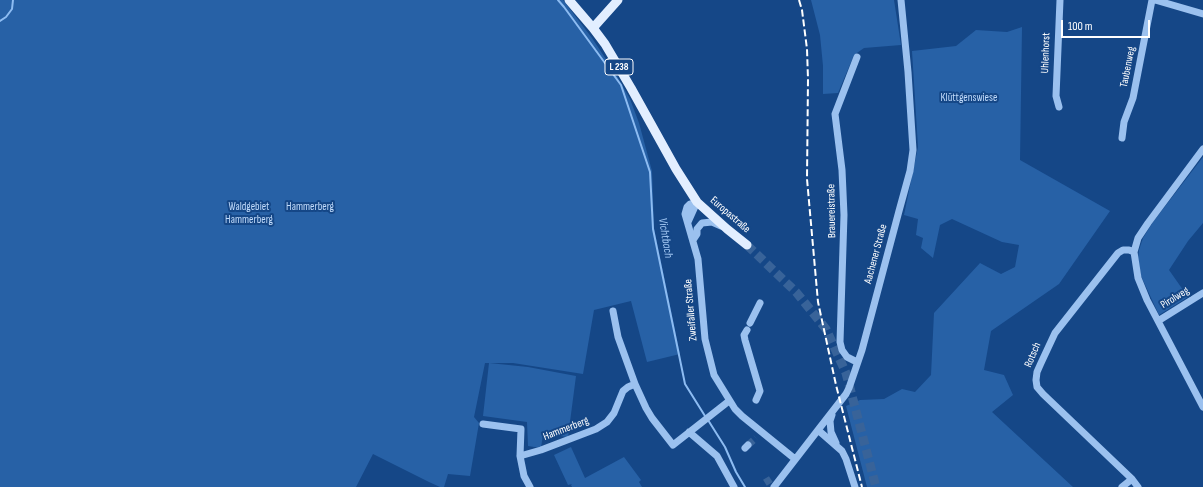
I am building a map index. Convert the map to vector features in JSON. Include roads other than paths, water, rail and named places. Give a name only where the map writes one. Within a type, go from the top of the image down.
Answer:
[{"type":"main road","name":"L 238","points":[[569,0],[593,28],[624,76],[676,169],[697,202]]},
{"type":"main road","points":[[593,28],[618,0]]},
{"type":"main road","name":"Europastraße","points":[[697,202],[747,245]]},
{"type":"street","name":"Aachener Straße","points":[[773,487],[849,388],[866,335],[900,211],[910,171],[913,150],[908,72],[901,0]]},
{"type":"street","name":"Uhlenhorst","points":[[1059,107],[1056,96],[1060,0]]},
{"type":"street","points":[[1153,0],[1202,13]]},
{"type":"street","name":"Taubenweg","points":[[1122,138],[1124,122],[1133,98],[1153,0]]},
{"type":"street","name":"Brauereistraße","points":[[857,57],[835,114],[842,170],[844,215],[840,342],[842,350],[847,357],[857,362]]},
{"type":"street","points":[[1203,149],[1148,223],[1138,238],[1134,252],[1138,278],[1147,300],[1203,407]]},
{"type":"street","name":"Zweifaller Straße","points":[[697,202],[688,222],[698,259],[705,339],[714,375],[730,401],[759,435],[795,459]]},
{"type":"street","points":[[693,240],[697,234],[697,229],[702,223],[712,222],[727,229]]},
{"type":"street","name":"Rotsch","points":[[1134,252],[1123,250],[1118,253],[1055,333],[1039,368],[1036,380],[1037,387],[1043,394],[1132,479],[1138,487]]},
{"type":"street","name":"Pirolweg","points":[[1158,321],[1203,293]]},
{"type":"street","points":[[750,323],[760,303]]},
{"type":"street","points":[[613,311],[618,337],[635,384],[652,418],[673,445],[730,401]]},
{"type":"street","points":[[747,330],[744,335],[745,340],[760,391],[756,400]]},
{"type":"street","name":"Hammerberg","points":[[520,456],[596,430],[607,422],[614,413],[623,391],[635,384]]},
{"type":"street","points":[[834,409],[830,421],[831,432],[836,445]]},
{"type":"street","points":[[483,424],[521,429],[520,456],[524,476],[530,487]]},
{"type":"street","points":[[818,430],[842,451],[855,487]]},
{"type":"street","points":[[690,432],[717,456],[724,466],[734,487]]},
{"type":"street","points":[[1122,487],[1132,479]]},
{"type":"waterway","points":[[0,21],[6,17],[12,9],[13,0]]},
{"type":"waterway","name":"Vichtbach","points":[[558,0],[621,85],[650,172],[653,229],[685,384],[705,416]]},
{"type":"waterway","name":"Vichtbach","points":[[708,420],[725,447],[736,472],[745,487]]},
{"type":"tunnel","points":[[747,245],[796,292],[826,329],[846,373],[876,487]]},
{"type":"tunnel","points":[[748,445],[756,438]]},
{"type":"tunnel","points":[[766,478],[771,486]]},
{"type":"railway","points":[[799,0],[802,10],[807,49],[807,179],[818,302],[836,385],[862,487]]},
{"type":"park label","name":"Klüttgenswiese","points":[[969,98]]},
{"type":"park label","name":"Waldgebiet Hammerberg","points":[[249,213]]}]
